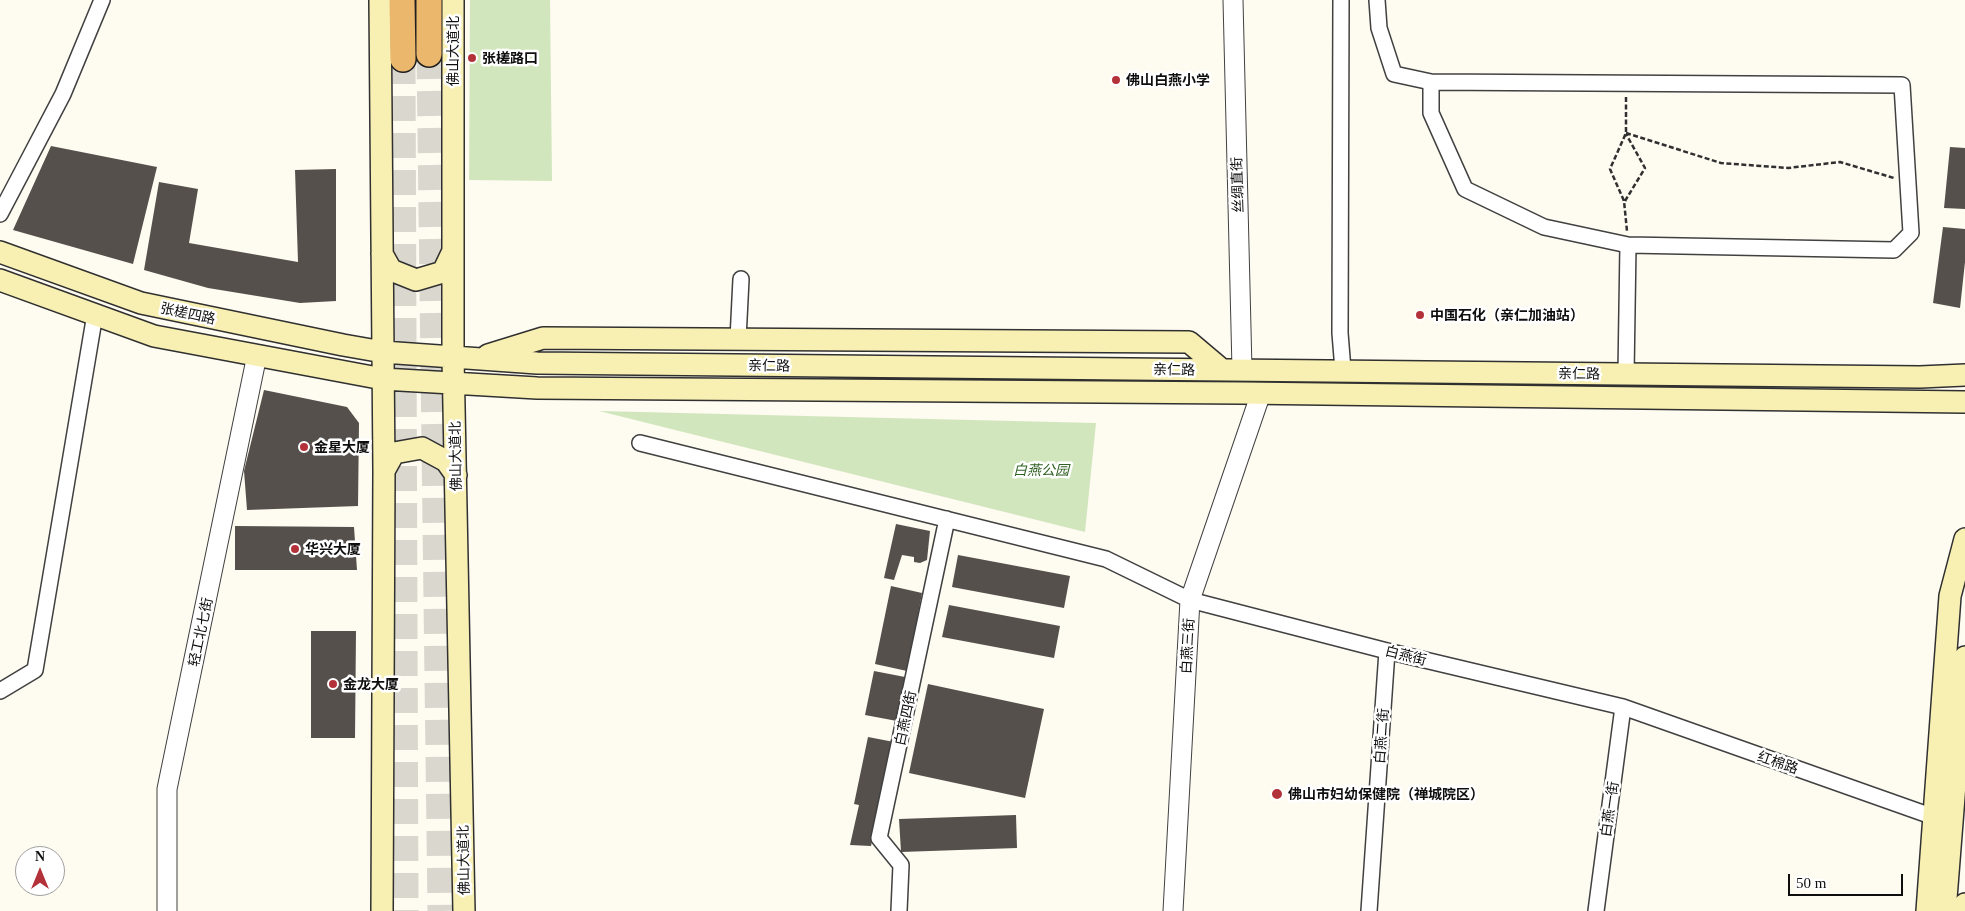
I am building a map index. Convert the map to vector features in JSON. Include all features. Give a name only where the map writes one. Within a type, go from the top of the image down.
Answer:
[{"type":"highway","points":[[392,61],[402,0]]},
{"type":"highway","name":"佛山大道北","points":[[429,0],[429,54]]},
{"type":"main road","points":[[380,0],[392,61],[382,254],[384,471],[382,911]]},
{"type":"main road","name":"佛山大道北","points":[[453,0],[453,357],[464,911]]},
{"type":"main road","name":"张槎四路","points":[[0,252],[141,303],[383,352]]},
{"type":"main road","points":[[382,254],[391,270],[416,280],[442,272],[453,252]]},
{"type":"main road","name":"张槎四路","points":[[0,280],[154,336],[383,379]]},
{"type":"main road","points":[[476,358],[543,338],[1189,342],[1220,369]]},
{"type":"main road","name":"亲仁路","points":[[383,352],[537,363],[1920,377],[1965,375]]},
{"type":"main road","name":"亲仁路","points":[[383,379],[536,388],[1260,393],[1965,402]]},
{"type":"main road","points":[[384,471],[394,453],[422,448],[446,461],[456,475]]},
{"type":"main road","points":[[1927,911],[1950,596],[1965,539]]},
{"type":"main road","points":[[1945,911],[1965,657]]},
{"type":"main road","points":[[1964,911],[1965,904]]},
{"type":"street","points":[[0,214],[63,94],[102,0]]},
{"type":"street","name":"丝绸直街","points":[[1232,0],[1242,369]]},
{"type":"street","points":[[1341,0],[1340,334],[1342,370]]},
{"type":"street","points":[[1377,0],[1378,28],[1394,74],[1431,82],[1902,85],[1911,233],[1894,250],[1628,245],[1544,226],[1466,189],[1431,112],[1431,82]]},
{"type":"street","points":[[1626,374],[1628,245]]},
{"type":"street","points":[[738,339],[741,279]]},
{"type":"street","points":[[0,691],[35,670],[95,314]]},
{"type":"street","name":"轻工北七街","points":[[167,911],[167,789],[257,355]]},
{"type":"street","name":"白燕三街","points":[[1173,911],[1190,600],[1260,393]]},
{"type":"street","name":"白燕街","points":[[640,443],[1106,559],[1190,600],[1387,651],[1623,706]]},
{"type":"street","name":"白燕四街","points":[[900,911],[901,865],[880,838],[947,519]]},
{"type":"street","name":"白燕二街","points":[[1369,911],[1387,651]]},
{"type":"street","name":"红棉路","points":[[1623,706],[1934,816]]},
{"type":"street","name":"白燕一街","points":[[1596,911],[1623,706]]},
{"type":"path","points":[[1626,83],[1626,133],[1610,169],[1624,201],[1628,245]]},
{"type":"path","points":[[1626,133],[1722,162],[1788,168],[1840,162],[1908,183]]},
{"type":"path","points":[[1624,201],[1645,168],[1626,133]]},
{"type":"green space","points":[[470,0],[550,0],[552,181],[469,180]]},
{"type":"green space","name":"白燕公园","points":[[599,411],[1096,423],[1085,532]]},
{"type":"building","points":[[51,146],[157,167],[133,264],[13,230]]},
{"type":"building","points":[[1950,147],[1965,148],[1965,209],[1944,208]]},
{"type":"building","points":[[336,169],[336,301],[300,303],[208,288],[144,270],[159,182],[198,189],[189,243],[298,262],[295,170]]},
{"type":"building","points":[[1943,227],[1965,229],[1965,262],[1960,308],[1933,303]]},
{"type":"building","name":"金星大厦","points":[[264,390],[347,407],[359,423],[358,506],[247,510],[244,471]]},
{"type":"building","points":[[896,524],[930,531],[927,560],[920,563],[914,562],[914,557],[902,555],[894,580],[884,578]]},
{"type":"building","name":"华兴大厦","points":[[235,526],[354,527],[357,570],[235,570]]},
{"type":"building","points":[[958,555],[1070,576],[1064,608],[952,587]]},
{"type":"building","points":[[891,586],[922,593],[907,671],[875,664]]},
{"type":"building","points":[[949,605],[1060,626],[1054,658],[942,637]]},
{"type":"building","name":"金龙大厦","points":[[311,631],[356,631],[355,738],[311,738]]},
{"type":"building","points":[[874,671],[905,677],[897,721],[865,715]]},
{"type":"building","points":[[928,684],[1044,709],[1025,798],[909,773]]},
{"type":"building","points":[[868,737],[894,742],[871,846],[850,845],[859,805],[854,804]]},
{"type":"building","points":[[1016,815],[1017,848],[901,852],[899,819]]},
{"type":"tunnel","points":[[429,54],[440,911]]},
{"type":"tunnel","points":[[403,59],[406,911]]},
{"type":"place","name":"张槎路口","points":[[472,58]]},
{"type":"place","name":"佛山白燕小学","points":[[1116,80]]},
{"type":"place","name":"中国石化（亲仁加油站）","points":[[1420,315]]},
{"type":"place","name":"金星大厦","points":[[304,447]]},
{"type":"place","name":"华兴大厦","points":[[295,549]]},
{"type":"place","name":"金龙大厦","points":[[333,684]]},
{"type":"place","name":"佛山市妇幼保健院（禅城院区）","points":[[1277,794]]}]
